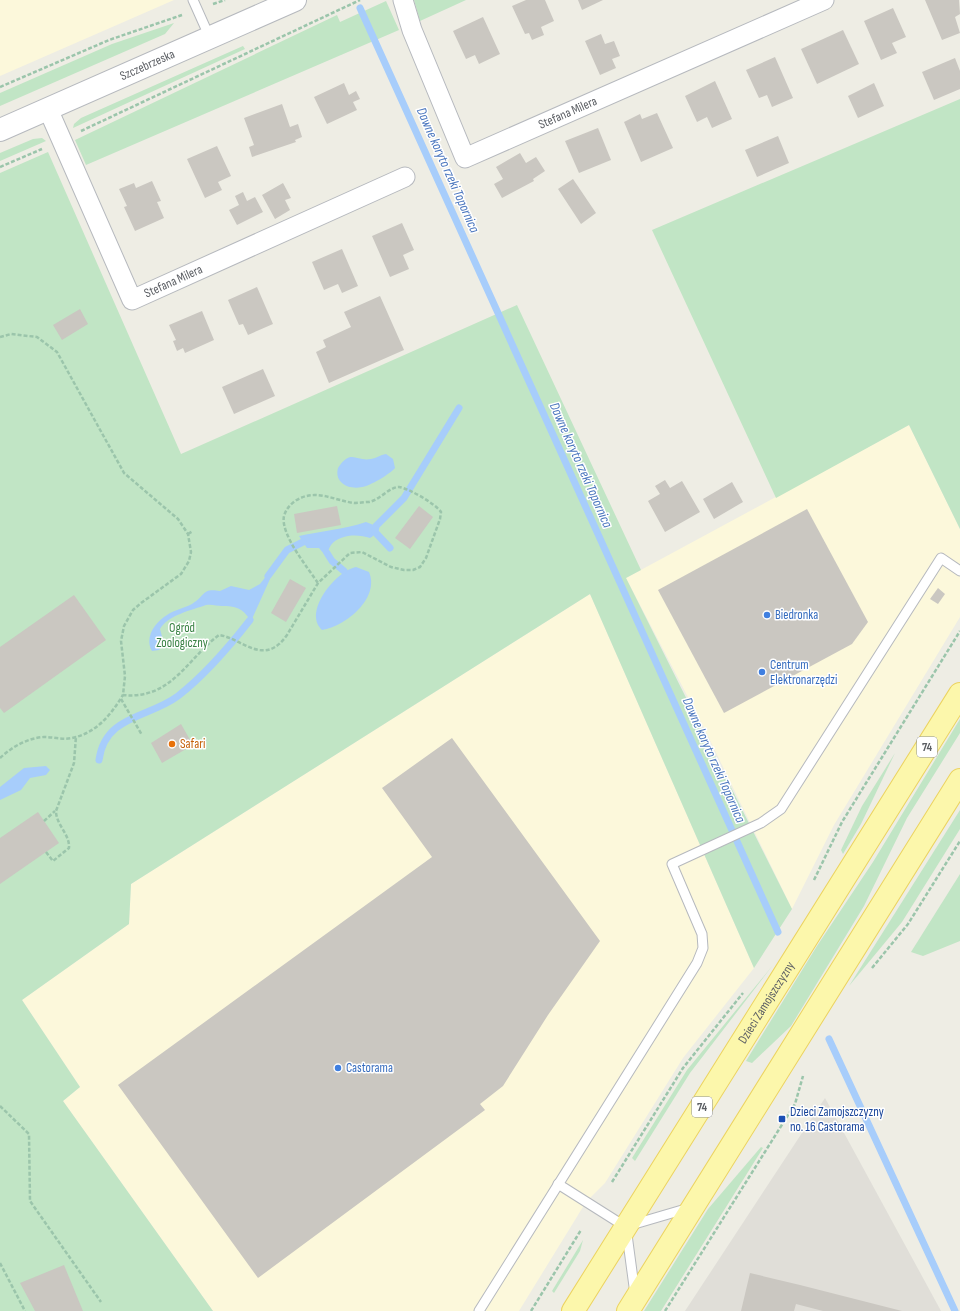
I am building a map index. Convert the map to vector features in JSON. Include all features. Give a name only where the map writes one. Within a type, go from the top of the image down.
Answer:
[{"type":"main road","name":"Dzieci Zamojszczyzny","points":[[573,1311],[960,694]]},
{"type":"main road","points":[[632,1305],[960,780]]},
{"type":"street","name":"Szczebrzeska","points":[[0,130],[295,0]]},
{"type":"street","name":"Stefana Milera","points":[[403,0],[412,30],[465,158],[824,0]]},
{"type":"street","name":"Stefana Milera","points":[[48,109],[132,300],[405,177]]},
{"type":"lane","points":[[193,0],[210,38]]},
{"type":"lane","points":[[479,1311],[697,963],[703,948],[702,934],[672,864],[761,823],[781,809],[941,558],[960,571]]},
{"type":"lane","points":[[558,1184],[626,1227],[693,1207]]},
{"type":"lane","points":[[626,1227],[632,1305]]},
{"type":"path","points":[[0,87],[109,40],[225,0]]},
{"type":"path","points":[[79,131],[360,0]]},
{"type":"path","points":[[0,167],[44,148]]},
{"type":"path","points":[[0,337],[11,334],[37,337],[57,352],[124,473],[178,519],[188,534],[191,552],[189,561],[181,574],[133,610],[124,626],[121,641],[125,676],[122,697],[109,717],[95,728],[76,736],[63,739],[44,737],[25,742],[16,746],[0,758]]},
{"type":"path","points":[[122,697],[141,694],[168,684],[219,635],[241,645],[262,650],[280,643],[287,635],[318,583],[350,553],[358,552],[397,568],[409,571],[420,567],[426,558],[441,515],[436,505],[403,488],[397,487],[375,500],[359,503],[324,495],[312,495],[299,499],[289,506],[285,514],[284,523],[291,540],[318,583]]},
{"type":"path","points":[[188,534],[193,531]]},
{"type":"path","points":[[810,887],[842,822],[960,631]]},
{"type":"path","points":[[122,697],[142,735]]},
{"type":"path","points":[[44,821],[52,816],[56,810],[74,762],[76,736]]},
{"type":"path","points":[[46,852],[53,861],[69,848],[70,842],[56,816],[56,810]]},
{"type":"path","points":[[868,972],[908,924],[960,841]]},
{"type":"path","points":[[612,1182],[683,1068],[748,988]]},
{"type":"path","points":[[665,1311],[795,1104],[806,1069]]},
{"type":"path","points":[[0,1106],[29,1134],[30,1201],[101,1302]]},
{"type":"path","points":[[531,1311],[581,1230]]},
{"type":"path","points":[[0,1263],[25,1311]]},
{"type":"shaded area","points":[[0,0],[174,0],[0,76]]},
{"type":"shaded area","points":[[909,425],[960,529],[960,617],[834,825],[792,909],[704,728],[626,578]]},
{"type":"shaded area","points":[[590,594],[754,968],[683,1058],[605,1183],[586,1202],[519,1311],[213,1311],[63,1101],[80,1087],[22,1000],[129,924],[131,884]]},
{"type":"shaded area","points":[[825,1098],[941,1311],[685,1311]]},
{"type":"green space","points":[[414,0],[466,0],[420,21]]},
{"type":"green space","points":[[386,1],[399,30],[86,165],[75,140],[337,15],[340,22]]},
{"type":"green space","points":[[174,23],[165,34],[0,106],[0,93],[112,44]]},
{"type":"green space","points":[[243,46],[245,49],[73,128],[74,124],[81,118]]},
{"type":"green space","points":[[960,99],[960,529],[909,425],[776,498],[652,230]]},
{"type":"green space","points":[[42,138],[46,141],[0,161],[0,153],[33,139]]},
{"type":"green space","name":"Ogród Zoologiczny","points":[[48,152],[181,454],[517,305],[641,570],[626,578],[792,909],[754,968],[590,594],[131,884],[129,924],[22,1000],[80,1087],[63,1101],[213,1311],[0,1311],[0,173]]},
{"type":"green space","points":[[960,719],[960,733],[907,818],[864,906],[791,1026],[752,1063],[746,1061],[817,946],[873,862]]},
{"type":"green space","points":[[895,753],[861,824],[843,854],[841,850],[862,806]]},
{"type":"green space","points":[[960,810],[960,829],[902,922],[849,986]]},
{"type":"green space","points":[[960,874],[960,941],[923,956],[911,952]]},
{"type":"green space","points":[[773,965],[690,1073],[635,1161],[632,1158],[687,1070]]},
{"type":"green space","points":[[761,1147],[763,1148],[661,1311],[644,1311],[708,1209]]},
{"type":"green space","points":[[583,1240],[580,1251],[554,1293],[552,1291]]},
{"type":"water","points":[[386,454],[393,459],[395,468],[375,482],[357,488],[344,484],[338,478],[338,468],[350,457],[371,459]]},
{"type":"water","points":[[366,522],[376,526],[373,536],[370,538],[360,536],[344,537],[335,541],[327,553],[324,554],[319,548],[307,548],[299,536],[342,528]]},
{"type":"water","points":[[356,567],[369,572],[371,582],[370,591],[365,601],[350,617],[341,623],[322,630],[317,622],[316,613],[324,593],[339,576]]},
{"type":"water","points":[[267,575],[270,576],[270,579],[252,619],[250,620],[241,610],[235,607],[206,605],[174,617],[164,624],[160,629],[164,644],[159,650],[152,651],[149,641],[152,631],[158,622],[167,615],[192,604],[207,591],[220,591],[231,586],[249,590],[260,584]]},
{"type":"water","points":[[46,766],[50,770],[46,775],[30,778],[21,790],[0,800],[0,787],[24,768]]},
{"type":"building","points":[[526,0],[545,0],[554,21],[541,27],[544,35],[532,40],[529,33],[525,34],[512,6]]},
{"type":"building","points":[[578,0],[603,0],[582,10]]},
{"type":"building","points":[[925,0],[959,0],[960,14],[955,17],[960,33],[942,40]]},
{"type":"building","points":[[893,8],[906,37],[892,43],[897,53],[881,60],[864,21]]},
{"type":"building","points":[[483,17],[500,54],[479,64],[475,55],[466,59],[453,31]]},
{"type":"building","points":[[843,30],[859,64],[817,84],[801,49]]},
{"type":"building","points":[[601,34],[605,44],[614,41],[620,56],[612,59],[616,68],[600,75],[585,41]]},
{"type":"building","points":[[775,57],[793,98],[772,107],[767,95],[759,98],[746,70]]},
{"type":"building","points":[[955,58],[960,71],[960,89],[934,100],[922,72]]},
{"type":"building","points":[[715,81],[732,119],[712,128],[707,117],[697,122],[685,96]]},
{"type":"building","points":[[344,83],[349,95],[356,91],[360,99],[353,102],[357,110],[327,124],[314,97]]},
{"type":"building","points":[[874,83],[884,106],[858,118],[848,96]]},
{"type":"building","points":[[282,104],[290,127],[298,124],[302,137],[295,140],[296,142],[252,157],[249,147],[254,145],[244,118]]},
{"type":"building","points":[[657,113],[673,148],[641,162],[624,122],[640,114],[642,119]]},
{"type":"building","points":[[598,128],[611,160],[579,173],[565,141]]},
{"type":"building","points":[[778,136],[789,163],[757,177],[745,150]]},
{"type":"building","points":[[217,146],[231,176],[218,182],[222,190],[205,198],[187,159]]},
{"type":"building","points":[[520,153],[526,163],[536,157],[545,171],[533,179],[534,181],[502,198],[494,184],[503,179],[496,167]]},
{"type":"building","points":[[573,179],[596,213],[581,224],[558,189]]},
{"type":"building","points":[[152,181],[161,201],[157,202],[164,218],[135,231],[124,207],[127,206],[119,189],[134,183],[136,188]]},
{"type":"building","points":[[283,183],[291,198],[285,200],[290,210],[275,219],[262,195]]},
{"type":"building","points":[[243,192],[247,201],[255,197],[263,212],[237,225],[229,210],[239,205],[235,196]]},
{"type":"building","points":[[402,223],[414,250],[403,255],[409,269],[390,277],[372,236]]},
{"type":"building","points":[[342,249],[358,286],[342,293],[338,284],[324,290],[312,262]]},
{"type":"building","points":[[257,287],[273,324],[248,335],[243,324],[239,325],[228,300]]},
{"type":"building","points":[[380,296],[404,350],[329,383],[316,352],[326,347],[323,340],[351,327],[344,312]]},
{"type":"building","points":[[80,309],[88,324],[62,340],[53,325]]},
{"type":"building","points":[[202,311],[214,340],[185,353],[183,348],[177,351],[173,341],[176,340],[169,325]]},
{"type":"building","points":[[263,369],[275,396],[234,414],[222,387]]},
{"type":"building","points":[[665,480],[670,488],[682,481],[700,512],[665,532],[648,501],[660,494],[655,486]]},
{"type":"building","points":[[732,482],[743,502],[714,519],[703,499]]},
{"type":"building","points":[[337,506],[341,525],[297,533],[294,514]]},
{"type":"building","points":[[419,506],[433,517],[410,549],[395,538]]},
{"type":"building","points":[[807,509],[868,622],[852,644],[724,713],[658,590]]},
{"type":"building","points":[[290,579],[306,588],[286,622],[271,613]]},
{"type":"building","points":[[938,588],[945,594],[938,604],[930,599]]},
{"type":"building","points":[[74,595],[106,640],[4,713],[0,708],[0,647]]},
{"type":"building","name":"Safari","points":[[181,724],[193,745],[162,763],[151,743]]},
{"type":"building","points":[[452,738],[600,941],[548,1015],[503,1086],[480,1104],[485,1110],[258,1278],[118,1085],[432,857],[382,788]]},
{"type":"building","points":[[38,812],[59,843],[0,884],[0,838]]},
{"type":"building","points":[[64,1265],[83,1311],[35,1311],[20,1283]]},
{"type":"building","points":[[750,1273],[902,1311],[823,1311],[796,1304],[794,1311],[741,1311]]},
{"type":"waterway","name":"Dawne koryto rzeki Topornica","points":[[360,8],[778,932]]},
{"type":"waterway","points":[[390,548],[375,532],[376,526],[404,498],[459,408]]},
{"type":"waterway","points":[[268,576],[287,550],[303,542]]},
{"type":"waterway","points":[[327,553],[332,561],[344,571]]},
{"type":"waterway","points":[[99,760],[103,745],[110,734],[130,719],[167,703],[188,688],[216,660],[250,620]]},
{"type":"waterway","name":"Dawne koryto rzeki Topornica","points":[[829,1039],[955,1311]]},
{"type":"place","name":"Biedronka","points":[[767,615]]},
{"type":"place","name":"Centrum Elektronarzędzi","points":[[762,672]]},
{"type":"place","name":"Safari","points":[[172,744]]},
{"type":"place","name":"Castorama","points":[[338,1068]]},
{"type":"place","name":"Dzieci Zamojszczyzny no. 16 Castorama","points":[[782,1119]]}]
